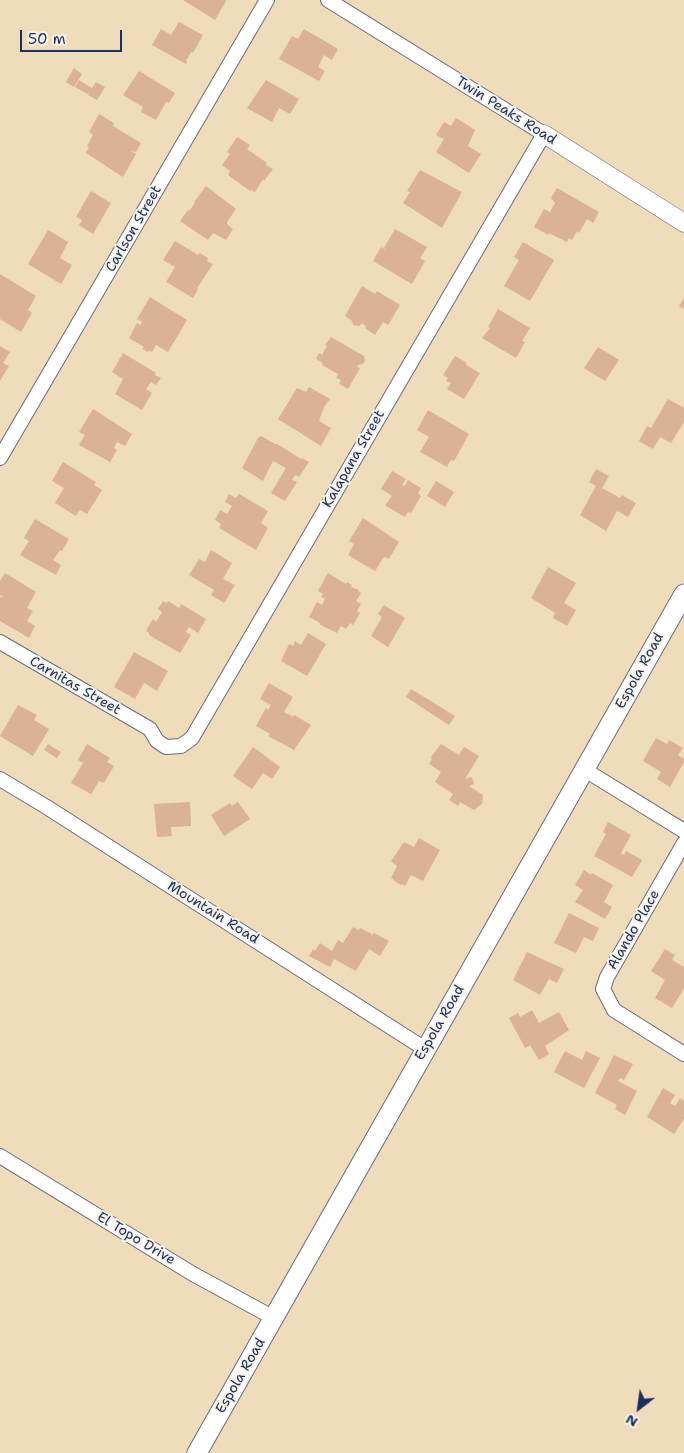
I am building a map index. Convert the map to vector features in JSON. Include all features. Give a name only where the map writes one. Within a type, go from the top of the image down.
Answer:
[{"type":"main road","name":"Espola Road","points":[[197,1453],[684,594]]},
{"type":"street","name":"Carlson Street","points":[[0,458],[268,0]]},
{"type":"street","name":"Twin Peaks Road","points":[[328,0],[684,223]]},
{"type":"street","name":"Kalapana Street","points":[[150,729],[157,740],[166,746],[181,746],[192,738],[544,134]]},
{"type":"street","name":"Carnitas Street","points":[[0,642],[150,729]]},
{"type":"street","points":[[585,770],[684,831]]},
{"type":"street","name":"Mountain Road","points":[[0,780],[45,806],[425,1049]]},
{"type":"street","name":"Alando Place","points":[[684,843],[607,977],[603,989],[614,1010],[684,1054]]},
{"type":"street","name":"El Topo Drive","points":[[0,1156],[193,1274],[274,1318]]},
{"type":"building","points":[[183,0],[225,0],[226,1],[215,20]]},
{"type":"building","points":[[179,22],[203,35],[193,53],[191,52],[186,64],[152,45],[161,29],[171,35]]},
{"type":"building","points":[[304,29],[338,49],[332,60],[324,55],[318,67],[325,71],[319,81],[279,59],[292,36],[298,39]]},
{"type":"building","points":[[74,68],[82,74],[74,87],[66,82]]},
{"type":"building","points":[[139,71],[175,93],[169,103],[166,102],[156,120],[141,112],[143,107],[123,95]]},
{"type":"building","points":[[79,80],[92,88],[96,82],[105,87],[97,100],[88,95],[91,90],[88,94],[75,87]]},
{"type":"building","points":[[266,80],[299,99],[290,114],[279,108],[272,122],[247,108]]},
{"type":"building","points":[[99,114],[114,123],[113,126],[141,143],[136,152],[131,151],[136,154],[123,177],[86,153],[89,147],[87,146],[93,135],[89,132]]},
{"type":"building","points":[[456,118],[475,130],[468,146],[481,154],[469,173],[436,152],[444,139],[436,135],[444,122],[451,126]]},
{"type":"building","points":[[237,137],[250,145],[247,149],[273,169],[264,181],[263,179],[255,192],[250,191],[228,175],[230,171],[222,165],[230,154],[227,152]]},
{"type":"building","points":[[420,170],[462,192],[442,228],[403,203],[410,192],[407,191]]},
{"type":"building","points":[[206,186],[236,209],[227,222],[233,229],[226,240],[213,233],[208,240],[180,221]]},
{"type":"building","points":[[557,188],[599,212],[593,223],[587,219],[579,233],[577,231],[572,240],[569,238],[567,242],[534,227],[544,209],[550,212],[555,203],[551,198]]},
{"type":"building","points":[[91,191],[111,203],[93,234],[79,225],[82,220],[76,217]]},
{"type":"building","points":[[395,229],[427,247],[420,258],[425,261],[412,284],[373,261],[381,247],[388,251],[384,248]]},
{"type":"building","points":[[48,230],[68,242],[60,258],[72,265],[61,284],[28,264]]},
{"type":"building","points":[[175,241],[198,255],[200,253],[208,258],[207,261],[213,264],[197,288],[193,298],[166,282],[175,267],[163,260]]},
{"type":"building","points":[[523,242],[554,260],[530,301],[504,286],[519,260],[514,257]]},
{"type":"building","points":[[0,274],[36,296],[28,310],[32,313],[21,332],[0,319]]},
{"type":"building","points":[[362,286],[375,294],[377,291],[400,305],[388,325],[383,322],[375,335],[361,323],[360,326],[353,325],[352,321],[345,316]]},
{"type":"building","points":[[150,297],[187,320],[168,352],[156,345],[152,352],[149,350],[148,352],[142,349],[144,347],[129,338],[137,323],[140,325],[142,322],[137,319]]},
{"type":"building","points":[[684,298],[684,309],[679,306]]},
{"type":"building","points":[[498,309],[530,328],[522,341],[525,342],[516,358],[482,338],[490,328],[488,327]]},
{"type":"building","points":[[331,337],[364,356],[365,361],[363,364],[358,365],[357,367],[360,368],[348,389],[339,384],[341,380],[336,378],[338,374],[322,365],[323,363],[316,359],[319,353],[322,355],[327,346],[325,345]]},
{"type":"building","points":[[0,346],[10,352],[3,363],[9,366],[0,381]]},
{"type":"building","points":[[598,347],[619,360],[605,381],[584,368]]},
{"type":"building","points":[[123,353],[161,378],[156,385],[151,382],[146,389],[152,393],[142,410],[115,394],[123,379],[112,372]]},
{"type":"building","points":[[455,356],[480,373],[464,399],[447,389],[451,383],[446,381],[448,378],[443,375]]},
{"type":"building","points":[[309,387],[330,399],[324,407],[319,421],[331,428],[321,446],[278,419],[297,388],[306,392]]},
{"type":"building","points":[[668,399],[684,408],[684,422],[671,443],[660,437],[653,449],[639,441],[647,426],[651,428]]},
{"type":"building","points":[[93,409],[132,434],[125,446],[117,442],[114,448],[117,450],[110,462],[79,445],[85,435],[79,432]]},
{"type":"building","points":[[428,410],[469,434],[454,461],[451,460],[447,467],[420,452],[429,437],[417,430]]},
{"type":"building","points":[[261,436],[309,462],[299,477],[295,475],[292,480],[297,482],[285,501],[271,493],[286,468],[273,461],[263,481],[242,468],[258,438]]},
{"type":"building","points":[[63,462],[96,482],[94,485],[102,490],[87,514],[80,510],[76,516],[55,503],[64,488],[52,481]]},
{"type":"building","points":[[596,469],[609,476],[602,488],[620,498],[622,495],[636,503],[628,517],[617,511],[606,531],[580,515],[596,486],[589,482]]},
{"type":"building","points":[[392,471],[406,479],[402,485],[405,486],[408,480],[421,488],[418,493],[421,496],[411,513],[408,512],[405,517],[386,506],[392,496],[381,489]]},
{"type":"building","points":[[436,481],[454,492],[445,507],[427,496]]},
{"type":"building","points":[[229,494],[236,498],[239,494],[268,511],[261,523],[268,528],[256,550],[219,528],[221,524],[215,520],[220,510],[227,514],[232,506],[225,502]]},
{"type":"building","points":[[363,518],[399,542],[389,559],[384,557],[375,571],[348,555],[354,544],[349,541]]},
{"type":"building","points":[[35,519],[69,539],[62,551],[60,550],[53,560],[61,565],[56,575],[20,555],[29,541],[24,538]]},
{"type":"building","points":[[211,550],[232,563],[223,579],[235,585],[224,603],[211,595],[214,590],[189,575],[199,559],[205,562]]},
{"type":"building","points":[[548,567],[576,583],[564,603],[576,610],[567,626],[553,618],[555,613],[531,598]]},
{"type":"building","points":[[5,573],[36,592],[27,608],[33,611],[27,621],[35,626],[29,638],[0,621],[0,596],[2,598],[3,596],[0,595],[0,581]]},
{"type":"building","points":[[328,573],[346,584],[347,582],[352,585],[351,587],[359,590],[361,593],[356,601],[361,604],[357,611],[360,613],[353,625],[350,623],[346,629],[341,626],[337,633],[309,617],[317,602],[322,605],[325,599],[321,597],[323,594],[318,591]]},
{"type":"building","points":[[163,601],[167,603],[168,601],[179,608],[181,604],[206,619],[198,633],[189,627],[186,632],[191,635],[180,653],[149,635],[146,631],[153,619],[156,622],[162,612],[158,609]]},
{"type":"building","points":[[384,605],[405,618],[388,647],[371,636],[382,617],[378,614]]},
{"type":"building","points":[[308,633],[326,644],[307,676],[281,661],[289,644],[293,646],[295,641],[301,645]]},
{"type":"building","points":[[134,652],[168,671],[157,691],[144,683],[135,699],[114,687]]},
{"type":"building","points":[[269,683],[293,697],[284,712],[293,717],[294,715],[311,725],[294,750],[268,736],[270,734],[256,726],[266,708],[268,710],[271,705],[260,699]]},
{"type":"building","points":[[411,689],[455,716],[449,725],[406,697]]},
{"type":"building","points":[[18,705],[37,715],[34,720],[49,729],[33,756],[0,736]]},
{"type":"building","points":[[656,738],[667,744],[669,740],[683,748],[678,755],[684,759],[684,762],[670,787],[657,779],[661,772],[643,761]]},
{"type":"building","points":[[48,744],[61,752],[57,758],[44,750]]},
{"type":"building","points":[[87,744],[110,758],[107,762],[114,766],[104,783],[99,781],[91,794],[71,783],[83,763],[78,760]]},
{"type":"building","points":[[441,744],[459,755],[464,747],[479,756],[465,779],[472,777],[474,784],[469,786],[483,795],[482,804],[474,810],[460,802],[458,806],[449,800],[453,794],[435,782],[441,772],[429,764],[432,759],[431,757]]},
{"type":"building","points":[[253,747],[280,767],[272,779],[263,773],[252,789],[233,776]]},
{"type":"building","points":[[190,802],[191,826],[171,827],[172,836],[157,837],[154,804]]},
{"type":"building","points":[[238,802],[250,819],[224,836],[211,815],[230,803],[232,806]]},
{"type":"building","points":[[608,822],[631,835],[621,853],[624,855],[626,851],[642,860],[632,877],[594,856],[606,834],[603,832]]},
{"type":"building","points":[[419,838],[440,850],[423,881],[411,875],[405,886],[401,885],[391,878],[397,866],[391,861],[404,842],[414,847]]},
{"type":"building","points":[[584,870],[613,885],[604,902],[612,907],[605,919],[575,902],[583,890],[575,885]]},
{"type":"building","points":[[569,913],[599,928],[593,941],[584,937],[576,953],[554,943]]},
{"type":"building","points":[[353,927],[372,934],[370,937],[374,933],[389,941],[380,956],[369,949],[356,971],[334,959],[330,967],[309,956],[320,943],[332,951],[338,940],[343,943]]},
{"type":"building","points":[[665,949],[675,955],[672,960],[684,967],[684,988],[672,1008],[655,998],[665,980],[651,971]]},
{"type":"building","points":[[527,952],[564,969],[557,983],[549,979],[540,995],[513,980]]},
{"type":"building","points":[[532,1010],[539,1023],[559,1012],[569,1030],[545,1046],[549,1054],[539,1060],[530,1045],[525,1048],[509,1018],[518,1013],[520,1017]]},
{"type":"building","points":[[565,1051],[582,1060],[586,1051],[600,1058],[584,1088],[554,1072]]},
{"type":"building","points":[[614,1055],[633,1064],[624,1080],[620,1078],[618,1081],[637,1091],[625,1115],[615,1109],[617,1105],[595,1093]]},
{"type":"building","points":[[663,1088],[675,1095],[670,1103],[675,1106],[680,1098],[684,1101],[684,1119],[674,1134],[647,1117]]}]
